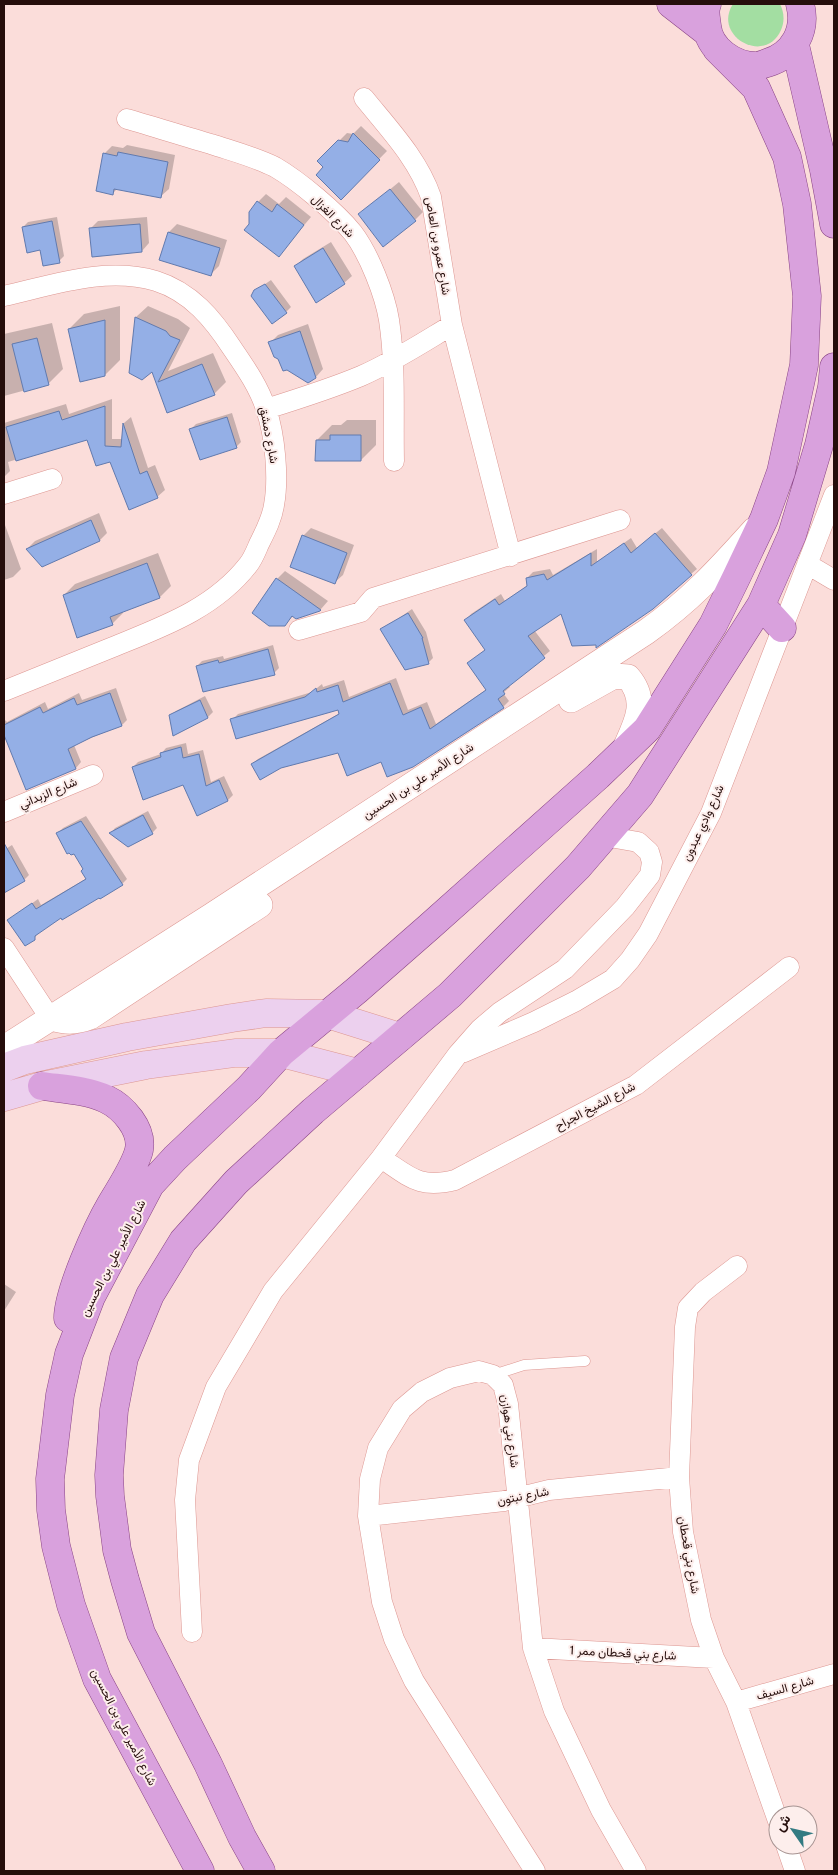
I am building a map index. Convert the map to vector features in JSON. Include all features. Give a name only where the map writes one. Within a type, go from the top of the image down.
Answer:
[{"type":"main road","points":[[671,4],[734,62],[756,66],[778,60],[794,45],[801,31],[805,8]]},
{"type":"main road","points":[[708,4],[705,10],[712,41]]},
{"type":"main road","name":"شارع الأمير علي بن الحسين","points":[[200,1871],[97,1678],[68,1595],[56,1546],[51,1510],[50,1479],[60,1395],[69,1354],[91,1297],[150,1185],[175,1158],[249,1088],[281,1053],[429,927],[598,776],[647,728],[713,625],[764,519],[781,472],[804,365],[807,296],[797,204],[788,157],[756,88],[712,41]]},
{"type":"main road","points":[[794,45],[824,170],[834,224]]},
{"type":"main road","points":[[261,1871],[242,1837],[208,1764],[145,1641],[138,1624],[117,1550],[109,1475],[114,1410],[124,1358],[150,1295],[183,1241],[236,1182],[313,1112],[456,988],[578,867],[640,795],[761,605],[792,535],[819,444],[832,387],[834,367]]},
{"type":"main road","points":[[761,605],[782,628]]},
{"type":"main road","points":[[4,1068],[25,1060],[127,1037],[232,1018],[291,1012],[327,1014],[400,1037]]},
{"type":"main road","points":[[4,1097],[42,1086],[195,1057],[235,1053],[281,1053],[358,1073]]},
{"type":"main road","points":[[42,1086],[87,1093],[106,1099],[122,1110],[136,1128],[139,1149],[124,1182],[105,1214],[70,1300],[68,1307],[69,1354]]},
{"type":"street","name":"شارع عمرو بن العاص","points":[[364,98],[403,146],[425,180],[431,197],[452,325],[511,556]]},
{"type":"street","name":"شارع الغزال","points":[[127,119],[240,153],[275,168],[305,189],[354,234],[373,268],[389,320],[392,360],[394,460]]},
{"type":"street","name":"شارع دمشق","points":[[4,296],[82,278],[119,276],[156,281],[188,296],[202,308],[218,327],[251,377],[266,409],[275,454],[274,505],[267,528],[250,563],[225,589],[200,608],[166,626],[4,691]]},
{"type":"street","points":[[266,409],[328,389],[392,360],[452,325]]},
{"type":"street","points":[[4,494],[52,479]]},
{"type":"street","name":"شارع وادي عبدون","points":[[458,1054],[534,1022],[576,1001],[612,978],[630,960],[648,934],[711,813],[834,495]]},
{"type":"street","name":"شارع الأمير علي بن الحسين","points":[[4,1048],[211,916],[669,616],[713,576],[764,519]]},
{"type":"street","points":[[299,630],[361,612],[373,598],[511,556],[620,520]]},
{"type":"street","points":[[806,564],[834,580]]},
{"type":"street","name":"شارع الأمير علي بن الحسين","points":[[50,1018],[74,1022],[90,1017],[580,694],[614,676],[628,677],[635,685],[639,704],[638,720],[623,750]]},
{"type":"street","name":"شارع الزبداني","points":[[4,812],[93,775]]},
{"type":"street","points":[[192,1632],[185,1500],[188,1460],[216,1387],[272,1292],[381,1158],[458,1054],[480,1029],[500,1012],[565,969],[625,907],[650,875],[652,862],[649,852],[638,842],[604,836]]},
{"type":"street","points":[[650,875],[676,880]]},
{"type":"street","points":[[4,948],[50,1018]]},
{"type":"street","name":"شارع الشيخ الجراح","points":[[381,1158],[412,1179],[426,1184],[438,1184],[455,1180],[636,1085],[789,967]]},
{"type":"street","name":"شارع بني قحطان","points":[[737,1266],[703,1292],[688,1308],[685,1327],[678,1477],[683,1532],[701,1620],[714,1658],[736,1702],[772,1805]]},
{"type":"street","points":[[493,1375],[479,1371],[450,1378],[422,1392],[402,1409],[378,1448],[370,1479],[368,1516],[382,1602],[394,1639],[414,1681],[535,1871]]},
{"type":"street","name":"شارع بني هوازن","points":[[493,1375],[503,1385],[508,1404],[533,1648],[554,1711],[601,1810],[636,1871]]},
{"type":"street","name":"شارع نبتون","points":[[368,1516],[504,1501],[549,1490],[678,1477]]},
{"type":"street","name":"شارع بني قحطان ممر 1","points":[[533,1648],[714,1658]]},
{"type":"street","name":"شارع السيف","points":[[736,1702],[834,1674]]},
{"type":"lane","points":[[493,1375],[524,1365],[585,1361]]},
{"type":"green space","points":[[733,4],[780,4],[784,17],[781,30],[773,41],[764,46],[753,46],[743,42],[735,36],[729,27],[728,16]]},
{"type":"building","points":[[353,133],[380,160],[341,200],[316,175],[323,167],[317,161],[338,140],[348,142]]},
{"type":"building","points":[[118,152],[168,162],[161,198],[114,189],[113,195],[96,191],[103,153],[117,156]]},
{"type":"building","points":[[390,189],[416,221],[383,247],[358,214]]},
{"type":"building","points":[[257,201],[272,212],[277,204],[304,225],[279,257],[244,230],[249,224],[249,212]]},
{"type":"building","points":[[52,221],[60,263],[43,266],[40,250],[27,253],[22,227]]},
{"type":"building","points":[[140,224],[142,252],[92,257],[89,228]]},
{"type":"building","points":[[168,232],[220,248],[211,276],[159,260]]},
{"type":"building","points":[[323,248],[345,284],[316,303],[294,266]]},
{"type":"building","points":[[265,284],[287,313],[272,324],[251,296],[254,290]]},
{"type":"building","points":[[135,317],[166,331],[170,336],[180,340],[158,382],[202,364],[215,395],[167,413],[152,372],[142,380],[129,373]]},
{"type":"building","points":[[105,320],[105,376],[80,382],[68,329]]},
{"type":"building","points":[[300,331],[316,378],[308,383],[287,370],[283,371],[278,359],[274,357],[268,342]]},
{"type":"building","points":[[37,338],[49,385],[24,392],[12,344]]},
{"type":"building","points":[[105,406],[105,446],[121,447],[123,423],[140,474],[147,471],[158,498],[129,510],[110,462],[96,466],[87,440],[16,461],[6,427],[59,411],[62,420]]},
{"type":"building","points":[[227,417],[237,448],[200,460],[189,429]]},
{"type":"building","points":[[330,435],[361,435],[361,461],[315,461],[316,440],[330,440]]},
{"type":"building","points":[[91,520],[100,541],[42,567],[26,549]]},
{"type":"building","points":[[655,533],[692,575],[653,609],[596,648],[596,645],[572,646],[561,614],[528,636],[545,658],[503,691],[505,694],[498,699],[504,708],[413,767],[387,777],[381,762],[347,776],[338,753],[281,768],[260,780],[251,764],[339,714],[338,710],[236,739],[230,719],[305,697],[316,688],[317,692],[338,685],[343,702],[390,683],[403,715],[421,707],[430,729],[486,690],[467,663],[485,650],[464,620],[495,599],[499,605],[527,586],[526,578],[544,574],[547,580],[591,553],[591,566],[624,543],[631,553]]},
{"type":"building","points":[[302,535],[347,553],[335,584],[290,567]]},
{"type":"building","points":[[147,563],[160,598],[110,617],[113,625],[77,638],[63,595]]},
{"type":"building","points":[[276,578],[321,610],[296,619],[292,616],[285,626],[269,626],[252,613]]},
{"type":"building","points":[[408,613],[423,638],[429,664],[405,670],[380,629]]},
{"type":"building","points":[[268,649],[275,675],[203,692],[196,666],[218,660],[219,663]]},
{"type":"building","points":[[110,693],[122,726],[92,737],[68,749],[76,769],[26,790],[4,735],[4,725],[40,707],[43,713],[74,698],[77,705]]},
{"type":"building","points":[[200,700],[208,718],[173,736],[169,715]]},
{"type":"building","points":[[181,747],[183,758],[199,754],[206,786],[219,780],[228,801],[197,816],[183,785],[143,800],[132,767],[161,757],[160,753]]},
{"type":"building","points":[[143,815],[153,834],[128,847],[109,833]]},
{"type":"building","points":[[81,821],[123,885],[62,920],[61,918],[35,936],[35,940],[25,946],[7,920],[32,903],[36,909],[86,879],[81,871],[83,869],[74,854],[67,854],[56,833]]},
{"type":"building","points":[[4,843],[25,881],[4,893]]}]
